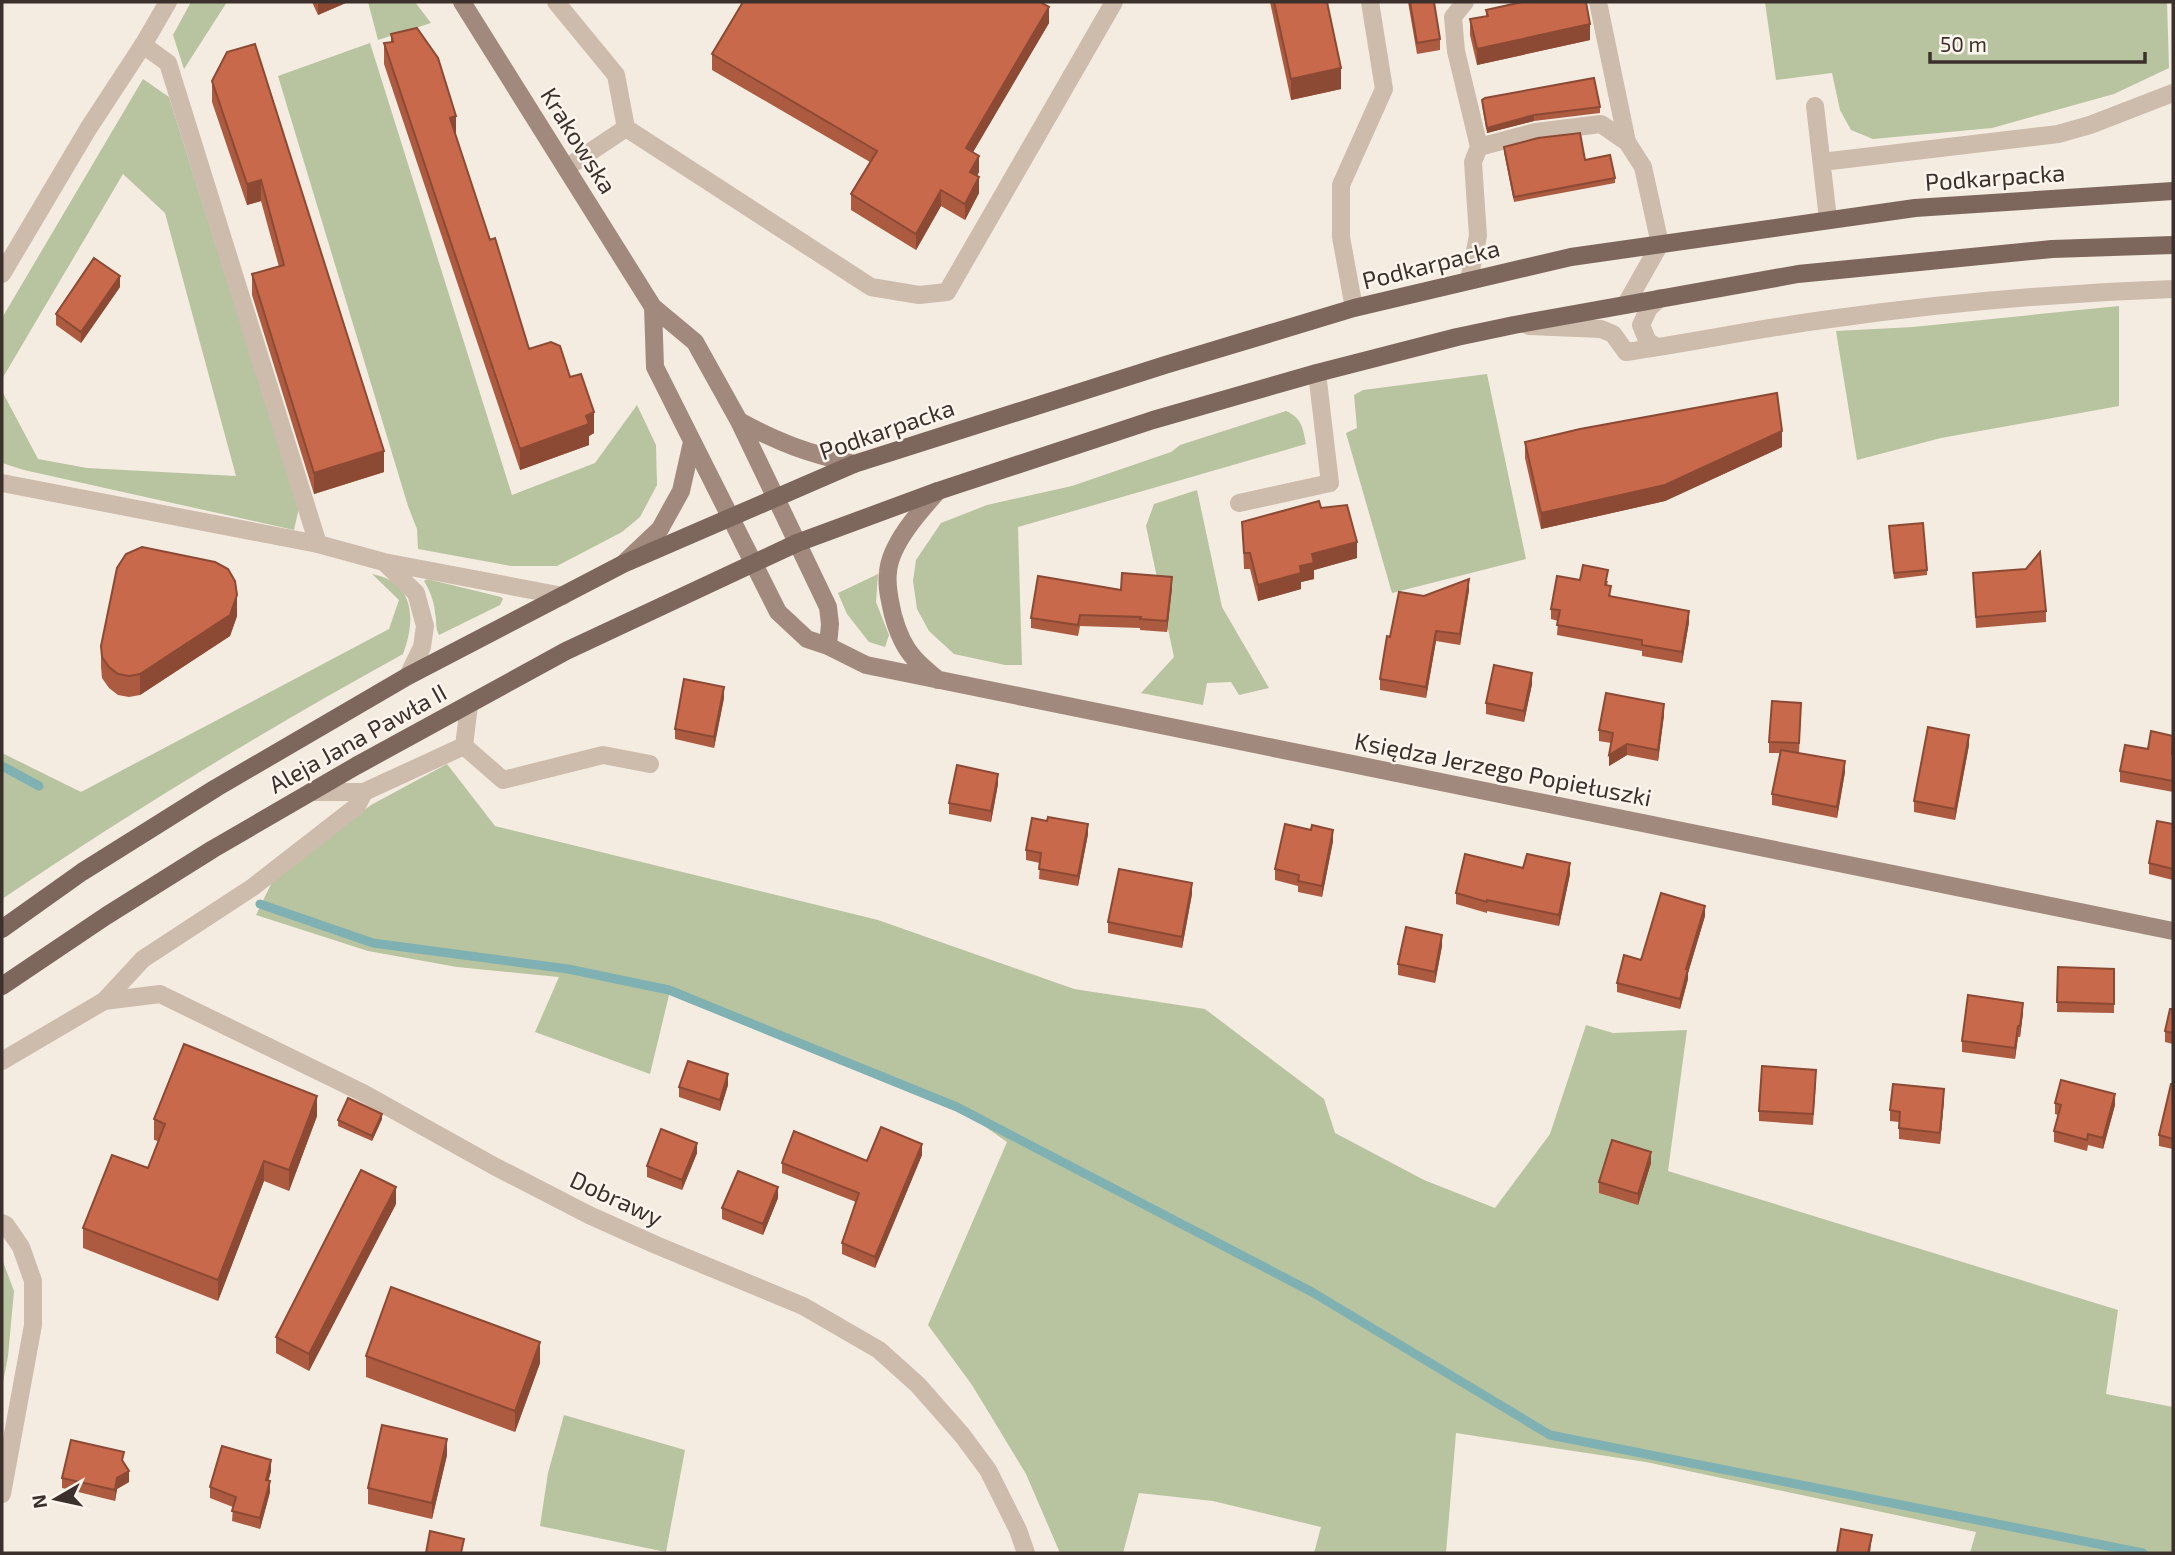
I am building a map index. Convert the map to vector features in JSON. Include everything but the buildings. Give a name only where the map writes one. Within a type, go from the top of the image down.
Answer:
[{"type":"main road","name":"Podkarpacka","points":[[729,517],[854,464],[1354,308],[1469,279],[1571,257],[1828,219],[1915,208],[2169,190]]},
{"type":"main road","points":[[797,544],[938,491],[1153,420],[1317,373],[1457,337],[1798,274],[2052,249],[2173,245]]},
{"type":"main road","name":"Aleja Jana Pawła II","points":[[2,929],[82,872],[216,788],[408,676],[623,564],[729,517]]},
{"type":"main road","name":"Aleja Jana Pawła II","points":[[2,986],[106,916],[311,792],[578,646],[797,544]]},
{"type":"street","points":[[2,274],[88,129],[168,2]]},
{"type":"street","name":"Krakowska","points":[[462,2],[653,307],[695,342],[739,421],[776,497]]},
{"type":"street","points":[[556,2],[616,75],[626,128],[871,286],[919,295],[947,292],[1114,2]]},
{"type":"street","points":[[1354,308],[1341,237],[1341,185],[1384,89],[1370,2]]},
{"type":"street","points":[[1465,2],[1453,16],[1456,51],[1479,147],[1473,162],[1478,236],[1469,279]]},
{"type":"street","points":[[1598,2],[1627,142],[1643,167],[1660,244],[1626,304]]},
{"type":"street","points":[[143,44],[168,63],[318,544]]},
{"type":"street","points":[[1822,162],[2059,134],[2173,93]]},
{"type":"street","points":[[1815,106],[1828,219]]},
{"type":"street","points":[[1479,147],[1536,132],[1601,124],[1627,142]]},
{"type":"street","points":[[566,168],[626,128]]},
{"type":"street","points":[[1514,326],[1601,329],[1613,334],[1626,352],[1756,329],[1928,307],[2173,289]]},
{"type":"street","points":[[1658,347],[1648,342],[1641,325],[1649,309],[1660,298]]},
{"type":"street","points":[[653,307],[655,367],[729,517]]},
{"type":"street","points":[[1239,503],[1330,482],[1317,373]]},
{"type":"street","points":[[739,421],[804,452],[854,464]]},
{"type":"street","points":[[623,564],[660,529],[681,491],[692,442]]},
{"type":"street","points":[[2,483],[318,544],[384,562],[563,596]]},
{"type":"street","points":[[938,491],[917,514],[898,544],[888,570],[888,593],[903,642],[912,657],[938,680]]},
{"type":"street","points":[[776,497],[828,607],[828,646]]},
{"type":"street","name":"Księdza Jerzego Popiełuszki","points":[[729,517],[778,612],[807,639],[828,646],[866,666],[2173,931]]},
{"type":"street","points":[[384,562],[416,593],[425,625],[422,647],[408,676]]},
{"type":"street","points":[[464,746],[469,705]]},
{"type":"street","points":[[464,746],[503,780],[603,755],[650,764]]},
{"type":"street","points":[[311,792],[364,792],[464,746]]},
{"type":"street","points":[[2,1061],[104,1001],[143,959],[253,887],[357,806],[364,792]]},
{"type":"street","name":"Dobrawy","points":[[104,1001],[160,994],[363,1093],[589,1215],[803,1306],[879,1350],[918,1385],[962,1435],[988,1470],[1018,1530],[1026,1553]]},
{"type":"street","points":[[2,1223],[21,1247],[33,1281],[33,1325],[2,1494]]},
{"type":"green space","points":[[191,2],[227,2],[184,69],[173,35]]},
{"type":"green space","points":[[368,2],[415,2],[431,23],[378,40]]},
{"type":"green space","points":[[1765,2],[2167,2],[2169,68],[2114,94],[1992,128],[1873,139],[1851,130],[1840,110],[1832,73],[1776,80]]},
{"type":"green space","points":[[370,43],[512,495],[595,463],[637,405],[656,445],[657,485],[640,517],[622,532],[557,566],[511,566],[418,549],[417,529],[278,76]]},
{"type":"green space","points":[[143,79],[169,97],[299,508],[294,530],[2,463],[2,391],[38,459],[87,468],[236,476],[165,213],[123,174],[2,379],[2,318]]},
{"type":"green space","points":[[2119,306],[2119,406],[1941,438],[1857,460],[1836,331],[1913,327]]},
{"type":"green space","points":[[1487,374],[1526,559],[1392,593],[1346,433],[1357,428],[1354,395],[1363,390]]},
{"type":"green space","points":[[1286,411],[1299,421],[1306,444],[1018,527],[1022,665],[1005,665],[954,654],[929,631],[917,609],[913,581],[916,560],[941,523],[987,505],[1072,486],[1171,452],[1180,445]]},
{"type":"green space","points":[[1197,490],[1222,607],[1269,688],[1239,695],[1231,682],[1207,683],[1203,705],[1141,693],[1174,657],[1146,526],[1154,504]]},
{"type":"green space","points":[[372,574],[397,585],[408,604],[410,628],[403,654],[199,772],[2,899],[2,753],[81,792],[389,629],[399,600]]},
{"type":"green space","points":[[878,574],[876,602],[889,635],[885,647],[869,642],[847,614],[838,593]]},
{"type":"green space","points":[[427,579],[503,599],[500,605],[439,635],[433,600],[424,581]]},
{"type":"green space","points":[[447,764],[495,826],[878,920],[1074,989],[1205,1009],[1324,1099],[1335,1133],[1424,1180],[1495,1208],[1550,1134],[1586,1025],[1613,1033],[1687,1030],[1668,1171],[2118,1310],[2106,1394],[2173,1407],[2173,1553],[1970,1553],[1976,1532],[1646,1462],[1456,1433],[1446,1553],[1314,1553],[1321,1527],[1213,1501],[1139,1493],[1123,1553],[1060,1553],[1026,1474],[972,1385],[928,1325],[1007,1142],[957,1107],[670,991],[650,1074],[535,1032],[559,977],[457,967],[368,951],[256,915],[274,878],[371,805]]},
{"type":"green space","points":[[2,1259],[14,1291],[2,1388]]},
{"type":"green space","points":[[564,1415],[685,1450],[666,1552],[540,1526],[548,1473]]},
{"type":"waterway","points":[[2,766],[39,786]]},
{"type":"waterway","points":[[260,904],[373,943],[568,969],[669,990],[957,1107],[1312,1292],[1550,1435],[2143,1553]]}]
